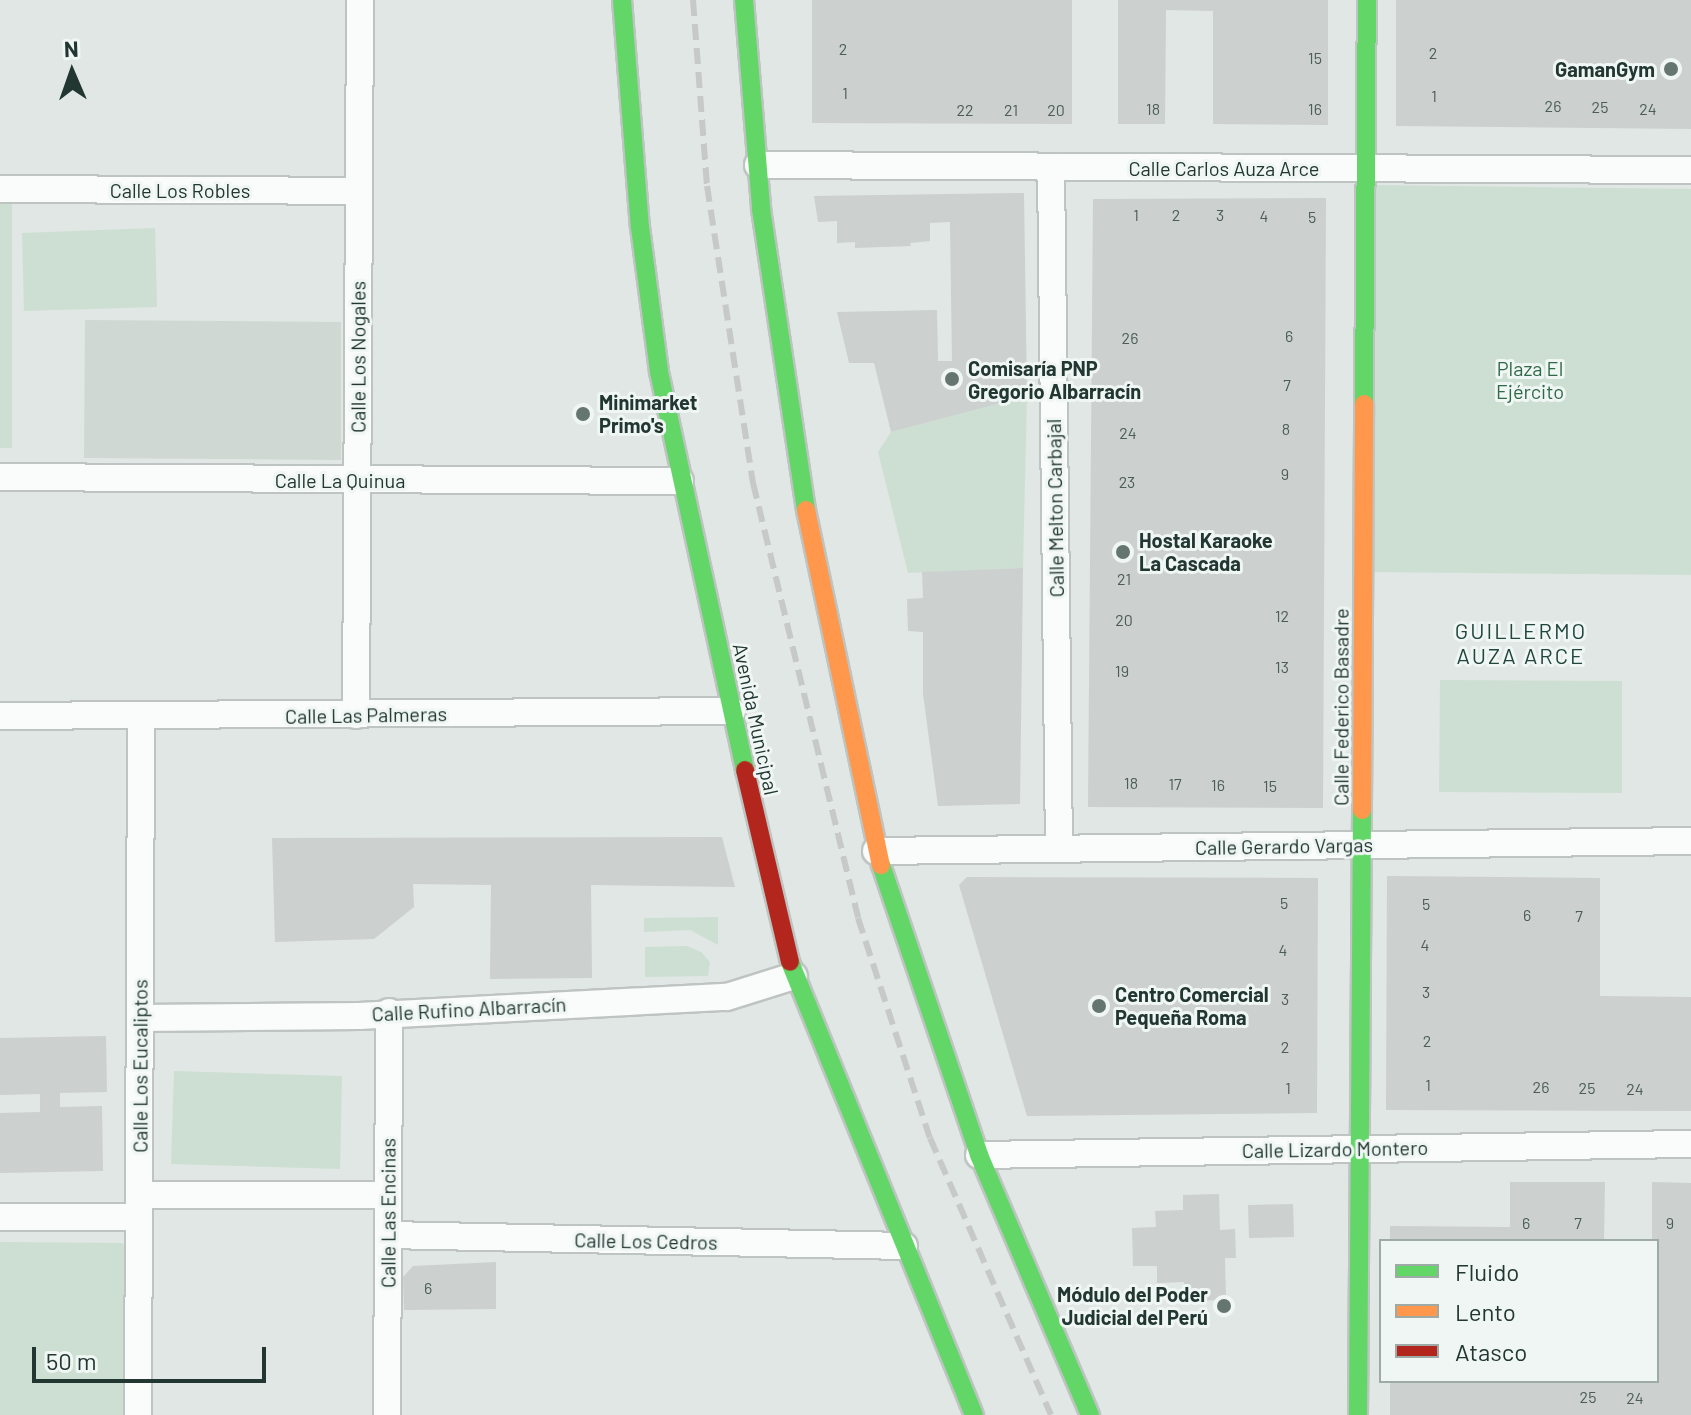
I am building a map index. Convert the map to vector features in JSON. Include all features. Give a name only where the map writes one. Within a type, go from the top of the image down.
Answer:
[{"type":"main road","name":"Avenida Municipal","points":[[622,0],[642,241],[659,372],[760,842],[794,976],[974,1415]]},
{"type":"main road","points":[[744,0],[758,165],[802,490],[876,851],[979,1155],[1090,1415]]},
{"type":"main road","name":"Calle Federico Basadre","points":[[1358,1415],[1367,0]]},
{"type":"street","name":"Calle Los Nogales","points":[[356,715],[360,0]]},
{"type":"street","name":"Calle Carlos Auza Arce","points":[[758,165],[1691,170]]},
{"type":"street","name":"Calle Melton Carbajal","points":[[1051,167],[1059,849]]},
{"type":"street","name":"Calle Los Robles","points":[[0,189],[359,191]]},
{"type":"street","name":"Calle La Quinua","points":[[0,477],[680,481]]},
{"type":"street","name":"Calle Las Palmeras","points":[[0,716],[732,711]]},
{"type":"street","name":"Calle Los Eucaliptos","points":[[138,1415],[141,716]]},
{"type":"street","name":"Calle Gerardo Vargas","points":[[876,851],[1691,841]]},
{"type":"street","name":"Calle Rufino Albarracín","points":[[140,1018],[359,1016],[389,1012],[727,997],[794,976]]},
{"type":"street","name":"Calle Las Encinas","points":[[387,1415],[389,1012]]},
{"type":"street","name":"Calle Lizardo Montero","points":[[979,1155],[1691,1144]]},
{"type":"street","points":[[0,1217],[139,1206],[388,1195]]},
{"type":"street","name":"Calle Los Cedros","points":[[388,1235],[904,1246]]},
{"type":"shaded area","points":[[85,320],[341,322],[341,460],[84,458]]},
{"type":"green space","name":"Plaza El Ejército","points":[[1372,185],[1691,189],[1691,575],[1367,572]]},
{"type":"green space","points":[[0,197],[12,197],[12,448],[0,448]]},
{"type":"green space","points":[[155,228],[157,307],[24,311],[22,233]]},
{"type":"green space","points":[[1027,396],[1023,568],[908,573],[878,452],[891,432]]},
{"type":"green space","points":[[1440,680],[1622,681],[1622,793],[1439,792]]},
{"type":"green space","points":[[718,917],[718,945],[690,930],[644,932],[644,918]]},
{"type":"green space","points":[[687,946],[701,952],[710,962],[708,976],[645,977],[645,947]]},
{"type":"green space","points":[[174,1071],[342,1076],[340,1169],[171,1164]]},
{"type":"green space","points":[[0,1242],[122,1243],[129,1250],[126,1415],[0,1415]]},
{"type":"building","points":[[812,0],[1072,0],[1072,124],[812,123]]},
{"type":"building","points":[[1118,0],[1328,0],[1328,125],[1213,124],[1213,11],[1166,10],[1165,124],[1118,124]]},
{"type":"building","points":[[1396,0],[1691,0],[1691,129],[1396,126]]},
{"type":"building","points":[[1024,193],[1027,396],[891,432],[874,363],[849,363],[837,312],[937,310],[938,361],[952,361],[950,222],[930,223],[930,241],[910,243],[911,246],[855,248],[855,242],[837,243],[837,221],[818,222],[814,196]]},
{"type":"building","points":[[1326,198],[1323,808],[1088,807],[1093,199]]},
{"type":"building","points":[[1023,568],[1020,804],[938,806],[923,694],[923,632],[908,631],[907,599],[923,598],[922,572]]},
{"type":"building","points":[[722,837],[735,887],[591,885],[592,978],[490,979],[491,885],[413,884],[414,907],[374,939],[275,942],[272,838]]},
{"type":"building","points":[[1387,876],[1600,878],[1600,996],[1691,997],[1691,1111],[1386,1110]]},
{"type":"building","points":[[967,877],[1318,878],[1317,1113],[1027,1116],[959,885]]},
{"type":"building","points":[[106,1036],[107,1092],[60,1093],[60,1107],[102,1106],[103,1171],[0,1173],[0,1113],[40,1112],[40,1094],[0,1095],[0,1038]]},
{"type":"building","points":[[1510,1182],[1605,1182],[1604,1239],[1390,1239],[1390,1226],[1510,1227]]},
{"type":"building","points":[[1652,1182],[1691,1183],[1691,1415],[1390,1415],[1390,1383],[1659,1383],[1659,1239],[1652,1239]]},
{"type":"building","points":[[1219,1194],[1220,1230],[1235,1229],[1236,1258],[1225,1258],[1226,1300],[1184,1301],[1184,1282],[1157,1283],[1157,1266],[1133,1266],[1132,1228],[1156,1227],[1155,1211],[1183,1210],[1183,1195]]},
{"type":"building","points":[[1293,1204],[1294,1237],[1249,1238],[1248,1205]]},
{"type":"building","points":[[496,1262],[496,1309],[404,1310],[403,1277],[413,1266]]},
{"type":"railway","points":[[693,0],[707,186],[753,483],[858,918],[930,1138],[1051,1415]]},
{"type":"traffic: fast","points":[[622,0],[640,227],[659,372],[745,770]]},
{"type":"traffic: fast","points":[[744,0],[761,209],[806,510]]},
{"type":"traffic: fast","points":[[1364,404],[1367,0]]},
{"type":"traffic: fast","points":[[1358,1415],[1362,810]]},
{"type":"traffic: fast","points":[[881,865],[979,1155],[1090,1415]]},
{"type":"traffic: fast","points":[[790,962],[974,1415]]},
{"type":"traffic: slow","points":[[1362,810],[1364,404]]},
{"type":"traffic: slow","points":[[806,510],[881,865]]},
{"type":"traffic: jam","points":[[745,770],[790,962]]},
{"type":"place","name":"GamanGym","points":[[1671,69]]},
{"type":"place","name":"Comisaría PNP Gregorio Albarracín","points":[[952,379]]},
{"type":"place","name":"Minimarket Primo's","points":[[583,414]]},
{"type":"place","name":"Hostal Karaoke La Cascada","points":[[1123,552]]},
{"type":"place","name":"Centro Comercial Pequeña Roma","points":[[1099,1006]]},
{"type":"place","name":"Módulo del Poder Judicial del Perú","points":[[1224,1306]]},
{"type":"district","name":"GUILLERMO AUZA ARCE","points":[[1521,642]]}]
